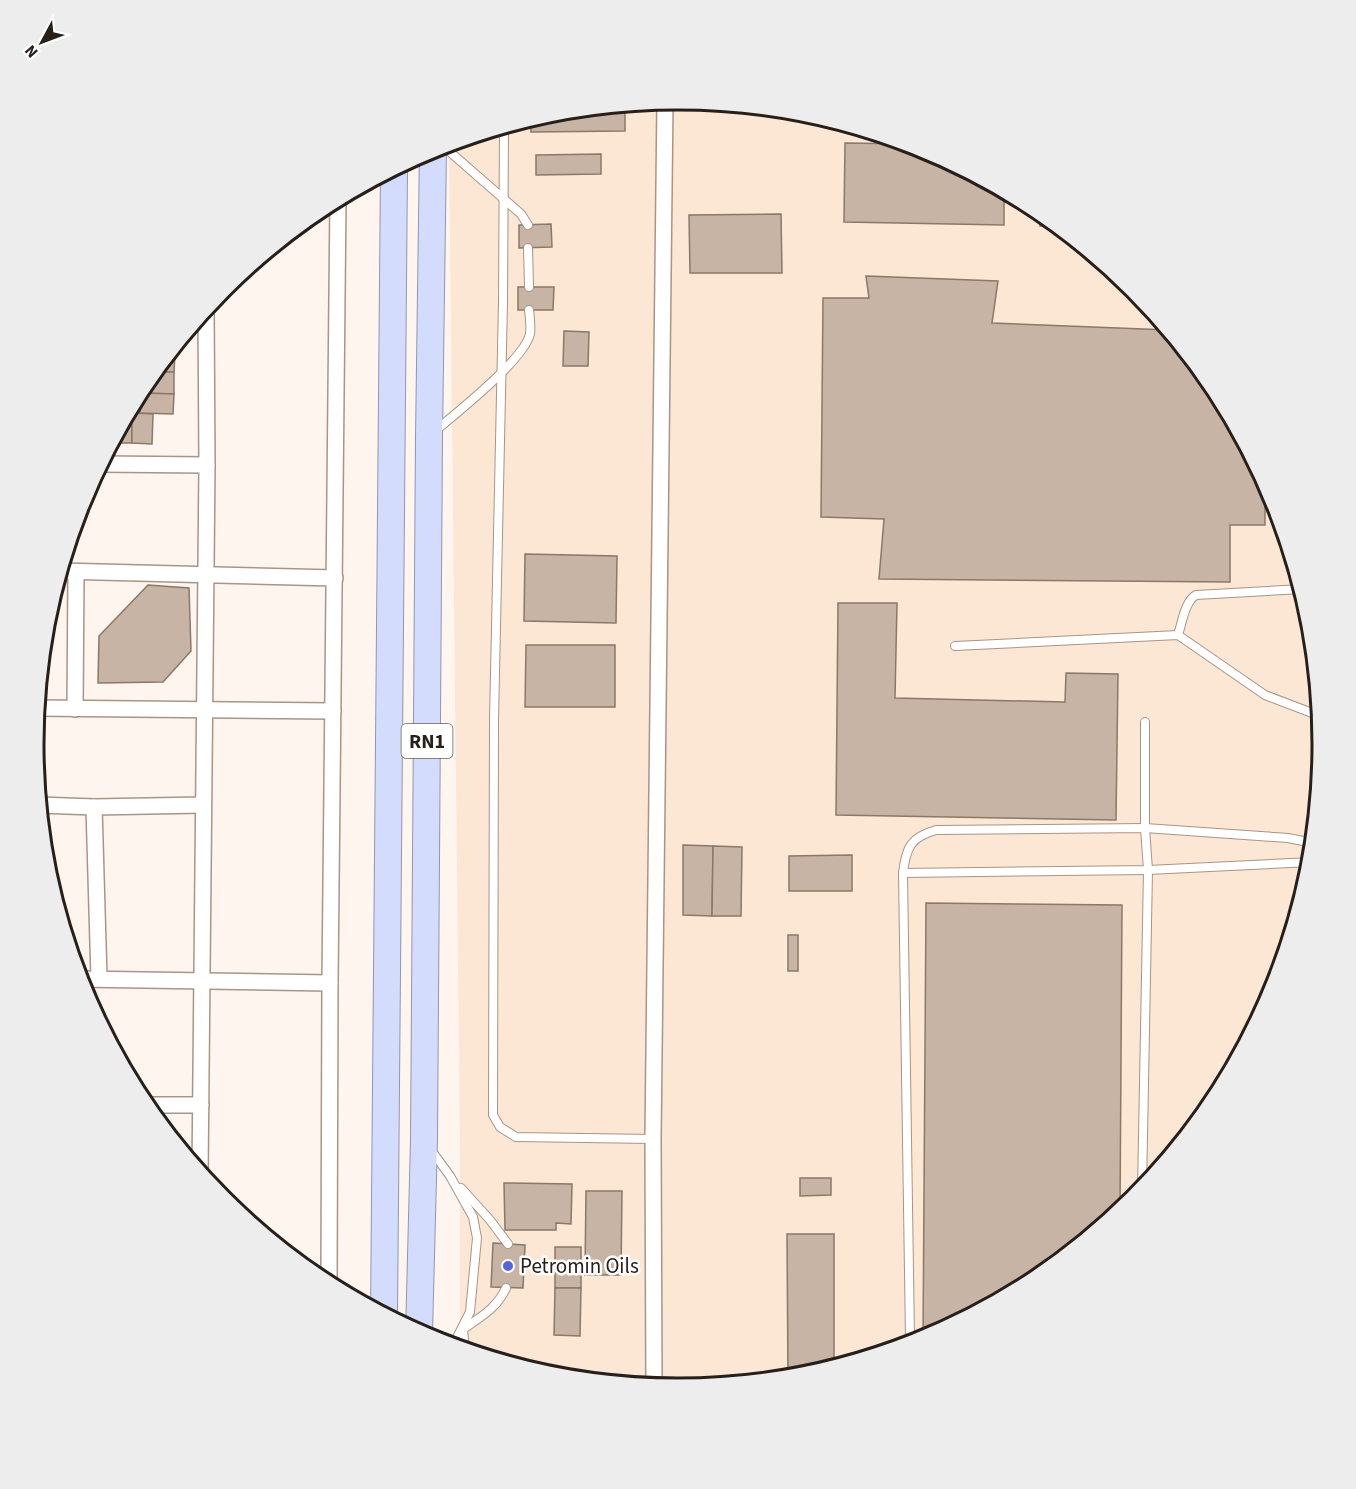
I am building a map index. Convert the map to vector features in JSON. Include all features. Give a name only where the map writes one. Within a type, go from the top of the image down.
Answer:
[{"type":"highway","name":"RN1","points":[[419,1324],[424,1140],[433,159]]},
{"type":"highway","name":"RN1","points":[[384,1307],[394,177]]},
{"type":"street","points":[[654,1378],[653,1139],[665,110]]},
{"type":"street","points":[[329,1274],[338,209]]},
{"type":"street","points":[[194,1155],[201,1105],[207,465],[206,321]]},
{"type":"street","points":[[109,464],[207,465]]},
{"type":"street","points":[[68,571],[335,578]]},
{"type":"street","points":[[75,709],[76,572]]},
{"type":"street","points":[[45,708],[333,711]]},
{"type":"street","points":[[47,805],[203,805]]},
{"type":"street","points":[[94,807],[99,978]]},
{"type":"street","points":[[89,978],[330,983]]},
{"type":"street","points":[[156,1105],[201,1105]]},
{"type":"lane","points":[[504,135],[494,720],[493,1114],[500,1127],[516,1137],[653,1139]]},
{"type":"lane","points":[[451,152],[521,214],[528,225]]},
{"type":"lane","points":[[528,248],[529,287]]},
{"type":"lane","points":[[429,437],[515,358],[530,336],[529,310]]},
{"type":"lane","points":[[1178,635],[1188,603],[1196,595],[1293,590]]},
{"type":"lane","points":[[955,646],[1178,635],[1265,695],[1311,713]]},
{"type":"lane","points":[[1142,1177],[1148,870],[1145,828],[1145,722]]},
{"type":"lane","points":[[910,1335],[903,873],[910,844],[921,834],[936,830],[1145,828],[1288,838],[1305,841]]},
{"type":"lane","points":[[903,873],[1148,870],[1301,862]]},
{"type":"lane","points":[[424,1140],[450,1176],[490,1220],[508,1244]]},
{"type":"lane","points":[[450,1176],[473,1217],[477,1238],[470,1312],[457,1339]]},
{"type":"lane","points":[[463,1329],[490,1312],[506,1288]]},
{"type":"lane","points":[[463,1329],[464,1341]]},
{"type":"shaded area","points":[[637,111],[719,111],[802,122],[842,132],[921,158],[959,175],[1031,217],[1064,241],[1096,267],[1155,326],[1206,392],[1227,427],[1247,464],[1279,541],[1291,580],[1307,662],[1311,703],[1311,786],[1307,827],[1291,909],[1279,948],[1247,1025],[1206,1097],[1155,1163],[1096,1222],[1031,1272],[959,1314],[921,1331],[842,1357],[761,1374],[678,1379],[595,1374],[514,1357],[460,1340],[449,153],[514,132],[595,115]]},
{"type":"building","points":[[625,112],[625,131],[531,132],[531,128],[554,122]]},
{"type":"building","points":[[845,143],[880,144],[921,158],[959,175],[1004,200],[1004,225],[844,222]]},
{"type":"building","points":[[601,154],[601,174],[536,175],[536,155]]},
{"type":"building","points":[[781,214],[782,273],[690,273],[689,215]]},
{"type":"building","points":[[551,224],[552,247],[519,248],[519,225]]},
{"type":"building","points":[[866,276],[998,281],[992,323],[1158,330],[1206,392],[1247,464],[1265,505],[1265,525],[1230,525],[1230,582],[879,579],[884,519],[821,517],[823,298],[869,298]]},
{"type":"building","points":[[518,287],[554,287],[553,310],[518,310]]},
{"type":"building","points":[[564,331],[589,332],[588,366],[563,366]]},
{"type":"building","points":[[175,358],[174,372],[165,372]]},
{"type":"building","points":[[165,372],[174,372],[174,394],[149,393]]},
{"type":"building","points":[[149,393],[174,394],[173,414],[140,413]]},
{"type":"building","points":[[137,413],[153,414],[152,444],[132,443],[132,422]]},
{"type":"building","points":[[132,422],[132,443],[120,443]]},
{"type":"building","points":[[525,554],[617,556],[616,623],[524,621]]},
{"type":"building","points":[[148,585],[189,588],[191,651],[163,682],[98,683],[99,636]]},
{"type":"building","points":[[838,603],[897,603],[895,698],[1065,702],[1066,673],[1118,674],[1116,820],[836,815]]},
{"type":"building","points":[[526,645],[615,645],[615,707],[525,707]]},
{"type":"building","points":[[683,845],[713,846],[712,916],[683,915]]},
{"type":"building","points":[[713,846],[742,847],[741,916],[712,916]]},
{"type":"building","points":[[852,855],[852,891],[789,891],[789,856]]},
{"type":"building","points":[[926,903],[1122,905],[1120,1199],[1096,1222],[1031,1272],[959,1314],[923,1330]]},
{"type":"building","points":[[788,935],[798,935],[798,971],[788,971]]},
{"type":"building","points":[[800,1178],[831,1178],[831,1195],[800,1196]]},
{"type":"building","points":[[504,1183],[572,1184],[571,1224],[556,1223],[556,1230],[505,1230]]},
{"type":"building","points":[[586,1191],[622,1191],[621,1275],[585,1275]]},
{"type":"building","points":[[787,1234],[834,1234],[834,1359],[788,1369]]},
{"type":"building","name":"Petromin Oils","points":[[493,1243],[525,1245],[523,1288],[491,1287]]},
{"type":"building","points":[[555,1247],[581,1247],[581,1288],[555,1288]]},
{"type":"building","points":[[555,1288],[581,1288],[580,1336],[554,1335]]},
{"type":"place","name":"Petromin Oils","points":[[508,1266]]}]
